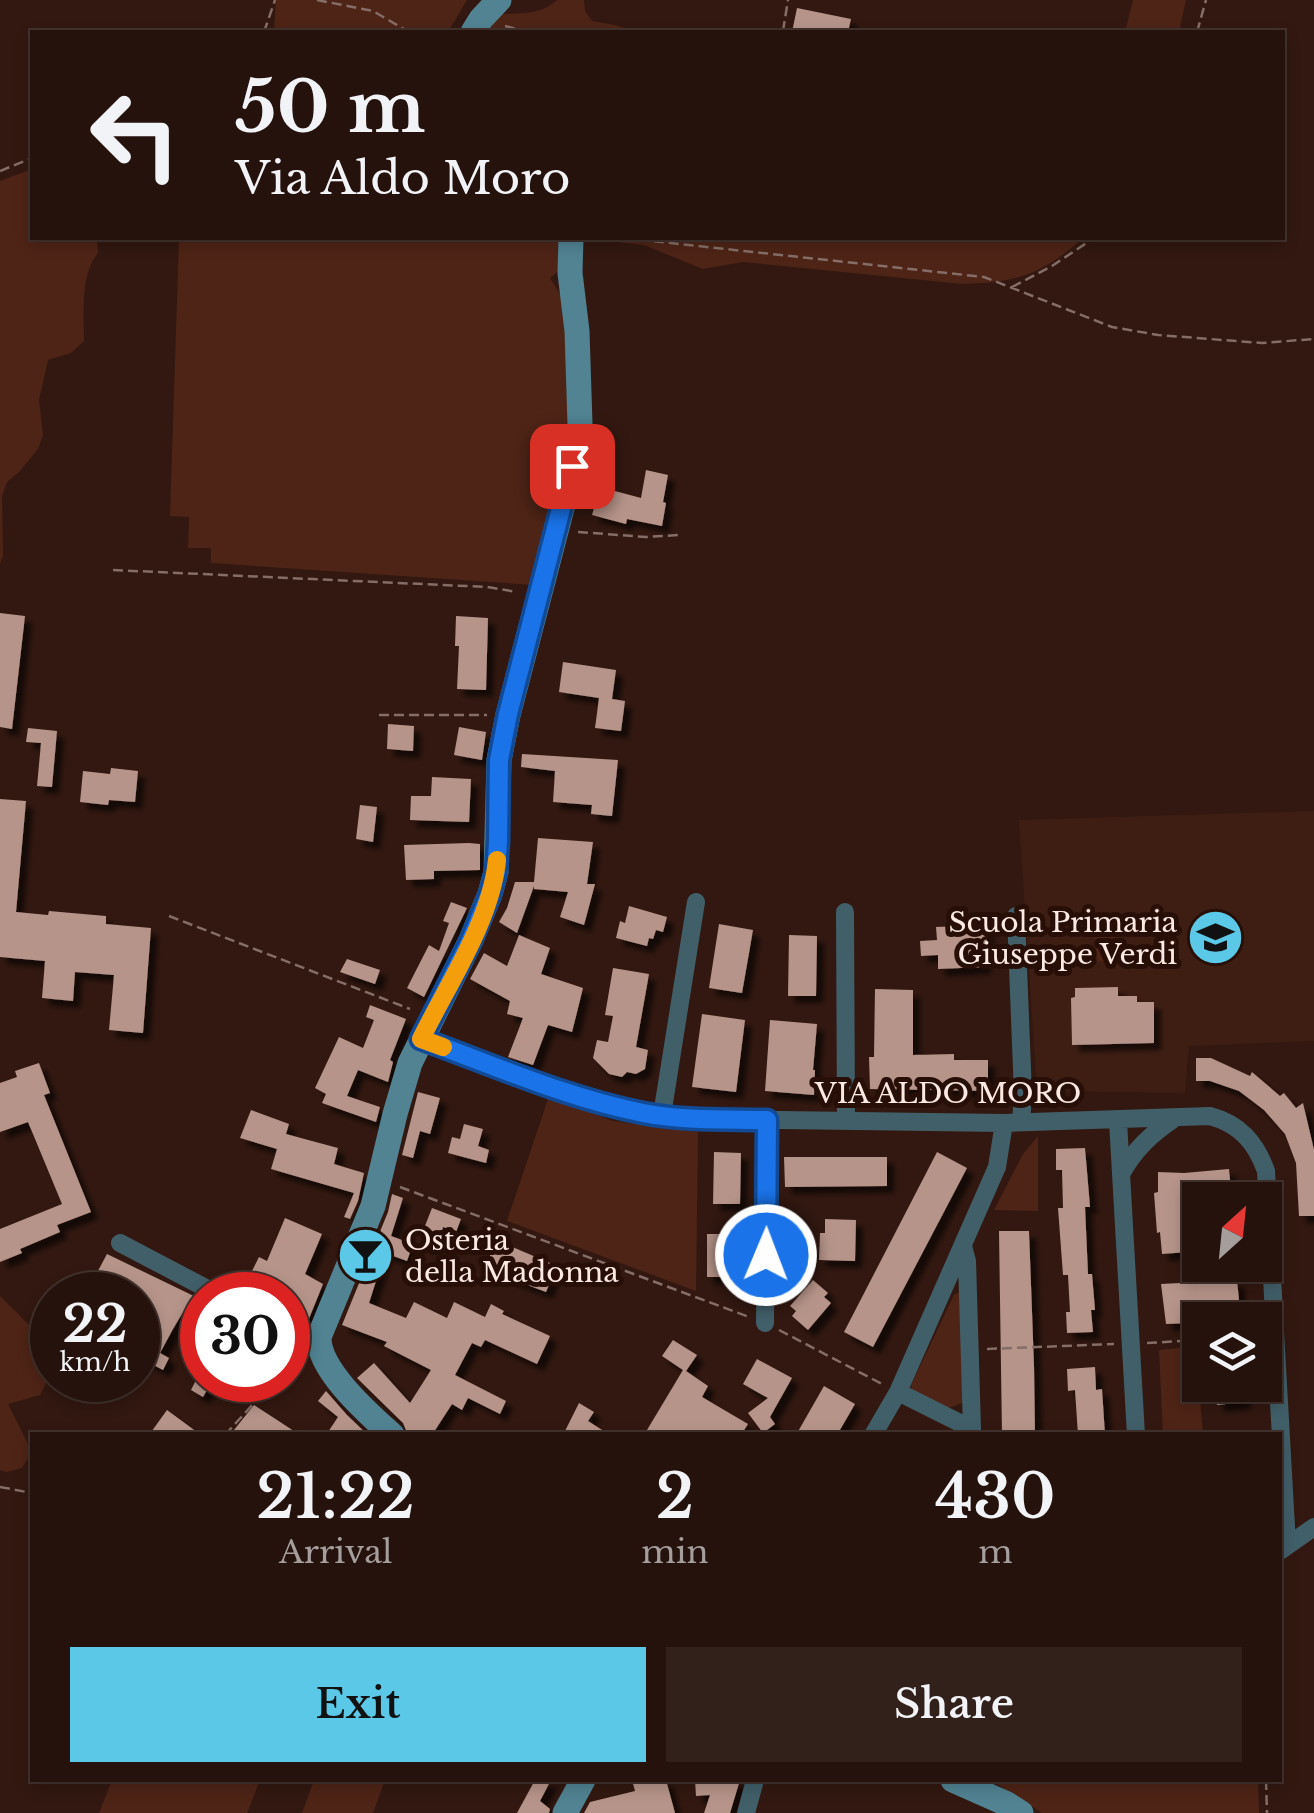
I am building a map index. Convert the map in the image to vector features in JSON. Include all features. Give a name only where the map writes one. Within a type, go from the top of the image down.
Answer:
[{"type":"street","points":[[474,30],[500,0]]},
{"type":"street","points":[[389,1432],[325,1361],[319,1337],[373,1206],[410,1062],[471,940],[496,872],[499,760],[580,424],[570,273],[572,240]]},
{"type":"street","points":[[662,1116],[696,902]]},
{"type":"street","points":[[845,912],[846,1121]]},
{"type":"street","points":[[876,1432],[898,1392],[964,1246],[1023,1095],[1016,916]]},
{"type":"street","name":"VIA ALDO MORO","points":[[426,1028],[608,1106],[662,1116],[1012,1122],[1210,1116],[1234,1126],[1260,1153],[1266,1171],[1278,1432]]},
{"type":"street","points":[[1120,1174],[1145,1139],[1182,1117]]},
{"type":"street","points":[[765,1323],[767,1120]]},
{"type":"street","points":[[1118,1121],[1136,1432]]},
{"type":"street","points":[[120,1243],[180,1274]]},
{"type":"street","points":[[898,1392],[972,1430],[964,1246]]},
{"type":"street","points":[[310,1343],[319,1348]]},
{"type":"street","name":"VIA ALDO MORO","points":[[1282,1506],[1284,1548]]},
{"type":"street","points":[[1284,1548],[1314,1528]]},
{"type":"street","points":[[565,1813],[582,1782]]},
{"type":"street","points":[[746,1813],[755,1782]]},
{"type":"street","points":[[964,1782],[1020,1813]]},
{"type":"path","points":[[265,30],[275,0]]},
{"type":"path","points":[[317,0],[373,11],[399,30]]},
{"type":"path","points":[[783,30],[788,0]]},
{"type":"path","points":[[1198,30],[1206,0]]},
{"type":"path","points":[[0,171],[30,159]]},
{"type":"path","points":[[642,240],[984,278],[1112,327],[1158,335],[1262,343],[1314,339]]},
{"type":"path","points":[[1010,288],[1091,240]]},
{"type":"path","points":[[556,530],[646,537],[680,535]]},
{"type":"path","points":[[112,570],[487,586],[538,596]]},
{"type":"path","points":[[378,715],[508,714]]},
{"type":"path","points":[[169,916],[426,1028]]},
{"type":"path","points":[[380,1179],[765,1323],[898,1392]]},
{"type":"path","points":[[970,1350],[1182,1341]]},
{"type":"path","points":[[227,1432],[255,1402]]},
{"type":"path","points":[[0,1487],[30,1493]]},
{"type":"path","points":[[1266,1782],[1268,1813]]},
{"type":"shaded area","points":[[276,0],[467,0],[449,30],[274,30]]},
{"type":"shaded area","points":[[557,0],[584,0],[592,21],[631,30],[491,30],[490,25],[502,14],[538,11]]},
{"type":"shaded area","points":[[1133,0],[1186,0],[1179,30],[1126,30]]},
{"type":"shaded area","points":[[29,170],[30,240],[97,240],[98,253],[86,283],[84,341],[71,353],[48,360],[39,400],[43,435],[38,449],[7,482],[2,496],[0,564],[0,181]]},
{"type":"shaded area","points":[[179,240],[588,240],[550,278],[563,299],[571,426],[534,585],[211,563],[211,548],[188,548],[189,517],[170,516]]},
{"type":"shaded area","points":[[599,240],[1080,240],[1028,274],[962,284],[743,262],[703,269],[644,245]]},
{"type":"shaded area","name":"Scuola Primaria Giuseppe Verdi","points":[[1314,811],[1314,1041],[1189,1046],[1185,1093],[1037,1091],[1019,820]],"holes":[[[1117,987],[1118,996],[1136,996],[1137,1002],[1153,1002],[1154,1043],[1072,1045],[1071,998],[1075,997],[1075,988]]]},
{"type":"shaded area","points":[[1115,915],[1120,960],[1097,962],[1093,917]]},
{"type":"shaded area","points":[[549,1096],[613,1121],[698,1132],[696,1291],[507,1221]]},
{"type":"shaded area","points":[[1038,1136],[1038,1211],[994,1210],[1023,1154]]},
{"type":"shaded area","points":[[960,1292],[965,1402],[949,1408],[912,1392],[911,1385],[954,1295]]},
{"type":"shaded area","points":[[0,1296],[30,1326],[30,1398],[8,1404],[30,1455],[22,1468],[0,1470]]},
{"type":"shaded area","points":[[1182,1348],[1182,1402],[1200,1402],[1203,1432],[1163,1432],[1159,1350]]},
{"type":"shaded area","points":[[111,1782],[259,1782],[247,1813],[99,1813]]},
{"type":"shaded area","points":[[313,1782],[384,1782],[373,1813],[302,1813]]},
{"type":"shaded area","points":[[1258,1782],[1259,1813],[1042,1813],[997,1784]]},
{"type":"building","points":[[797,8],[851,19],[848,30],[792,30]]},
{"type":"building","points":[[646,470],[668,475],[662,526],[627,519],[626,524],[592,515],[600,487],[641,498]]},
{"type":"building","points":[[0,613],[25,616],[12,729],[0,727]]},
{"type":"building","points":[[456,616],[488,618],[486,690],[457,689]]},
{"type":"building","points":[[563,662],[616,670],[612,699],[625,701],[621,731],[595,728],[599,698],[559,692]]},
{"type":"building","points":[[388,724],[414,726],[413,751],[387,749]]},
{"type":"building","points":[[459,727],[486,732],[482,760],[454,755]]},
{"type":"building","points":[[28,728],[57,731],[52,787],[37,786],[41,743],[26,742]]},
{"type":"building","points":[[522,754],[618,760],[612,816],[591,814],[592,805],[553,802],[555,771],[521,767]]},
{"type":"building","points":[[111,768],[138,771],[135,802],[80,802],[83,771],[110,774]]},
{"type":"building","points":[[432,777],[471,779],[469,822],[410,820],[411,796],[431,796]]},
{"type":"building","points":[[0,799],[26,801],[16,912],[106,916],[106,924],[151,928],[143,1033],[109,1030],[114,975],[75,972],[73,1001],[42,998],[45,961],[0,957]]},
{"type":"building","points":[[360,805],[377,807],[373,842],[356,839]]},
{"type":"building","points":[[538,838],[593,842],[587,884],[595,884],[584,925],[560,917],[568,892],[534,886],[517,933],[499,922],[515,882],[534,882]]},
{"type":"building","points":[[480,844],[480,870],[434,871],[434,879],[406,880],[404,845]]},
{"type":"building","points":[[451,902],[467,908],[424,997],[407,988],[429,945],[439,951],[449,923],[443,921]]},
{"type":"building","points":[[629,906],[667,917],[663,932],[656,930],[647,946],[616,938]]},
{"type":"building","points":[[719,924],[753,930],[742,993],[709,988]]},
{"type":"building","points":[[986,925],[984,967],[938,969],[938,955],[921,956],[920,941],[937,940],[936,927]]},
{"type":"building","points":[[519,935],[550,948],[541,974],[583,988],[572,1032],[548,1025],[533,1065],[508,1057],[523,1018],[507,1014],[510,1001],[470,979],[484,953],[507,966]]},
{"type":"building","points":[[789,935],[817,936],[816,996],[788,996]]},
{"type":"building","points":[[347,959],[380,970],[375,984],[340,972]]},
{"type":"building","points":[[613,968],[649,974],[636,1047],[648,1050],[645,1069],[636,1074],[627,1072],[622,1077],[609,1074],[593,1058],[597,1040],[608,1042],[613,1016],[605,1015]]},
{"type":"building","points":[[1118,987],[1118,996],[1137,996],[1137,1002],[1154,1002],[1154,1043],[1072,1045],[1071,998],[1075,997],[1075,988]]},
{"type":"building","points":[[875,989],[913,990],[913,1055],[954,1054],[954,1060],[988,1060],[988,1091],[870,1089]]},
{"type":"building","points":[[370,1005],[406,1019],[390,1060],[393,1062],[388,1082],[358,1070],[347,1096],[380,1107],[376,1122],[322,1103],[326,1094],[315,1088],[339,1037],[363,1048],[374,1020],[366,1017]]},
{"type":"building","points":[[702,1014],[745,1020],[736,1092],[692,1087]]},
{"type":"building","points":[[770,1020],[817,1024],[814,1095],[765,1091]]},
{"type":"building","points":[[1196,1058],[1211,1058],[1250,1076],[1252,1072],[1280,1096],[1284,1093],[1296,1108],[1303,1103],[1314,1150],[1314,1216],[1299,1216],[1296,1163],[1285,1134],[1264,1110],[1239,1091],[1210,1081],[1196,1081]]},
{"type":"building","points":[[39,1063],[50,1093],[44,1095],[91,1212],[57,1225],[60,1232],[0,1262],[0,1229],[62,1204],[28,1122],[0,1132],[0,1083],[17,1077],[15,1071]]},
{"type":"building","points":[[418,1092],[440,1098],[430,1134],[420,1131],[413,1158],[402,1155]]},
{"type":"building","points":[[251,1110],[289,1124],[286,1134],[338,1148],[334,1164],[364,1173],[350,1219],[344,1217],[354,1193],[271,1169],[277,1149],[240,1138]]},
{"type":"building","points":[[464,1124],[483,1129],[478,1146],[489,1150],[486,1163],[448,1153],[452,1137],[460,1139]]},
{"type":"building","points":[[1085,1148],[1093,1332],[1067,1333],[1068,1275],[1063,1275],[1058,1208],[1063,1208],[1062,1170],[1056,1170],[1056,1149]]},
{"type":"building","points":[[714,1152],[741,1153],[740,1204],[713,1204]]},
{"type":"building","points":[[937,1152],[967,1168],[873,1347],[844,1332]]},
{"type":"building","points":[[784,1157],[887,1157],[887,1186],[785,1187]]},
{"type":"building","points":[[1229,1169],[1230,1182],[1182,1182],[1182,1252],[1162,1254],[1154,1193],[1158,1192],[1158,1172]]},
{"type":"building","points":[[392,1194],[403,1198],[391,1236],[413,1244],[407,1261],[385,1253],[369,1303],[406,1318],[414,1302],[447,1318],[454,1302],[485,1317],[491,1304],[504,1311],[502,1314],[550,1336],[537,1364],[485,1340],[481,1347],[472,1343],[455,1375],[506,1401],[500,1414],[468,1398],[462,1410],[452,1404],[434,1432],[407,1432],[403,1423],[357,1378],[374,1363],[410,1403],[431,1370],[384,1346],[387,1342],[342,1325]]},
{"type":"building","points":[[432,1208],[461,1219],[456,1232],[443,1227],[440,1238],[423,1231]]},
{"type":"building","points":[[285,1218],[322,1234],[306,1272],[252,1272],[259,1257],[267,1261]]},
{"type":"building","points":[[825,1219],[856,1220],[855,1261],[819,1260]]},
{"type":"building","points":[[999,1231],[1029,1231],[1035,1432],[1002,1432]]},
{"type":"building","points":[[707,1234],[740,1234],[740,1277],[707,1277]]},
{"type":"building","points":[[496,1240],[557,1266],[546,1292],[485,1269]]},
{"type":"building","points":[[107,1254],[144,1272],[97,1272]]},
{"type":"building","points":[[310,1277],[323,1284],[310,1316]]},
{"type":"building","points":[[160,1280],[180,1289],[180,1317],[160,1353]]},
{"type":"building","points":[[813,1280],[828,1293],[824,1297],[831,1303],[808,1330],[792,1316],[796,1311],[790,1306]]},
{"type":"building","points":[[1237,1282],[1239,1302],[1182,1302],[1182,1323],[1166,1324],[1161,1284]]},
{"type":"building","points":[[673,1340],[697,1355],[686,1371],[708,1386],[702,1397],[748,1424],[743,1432],[646,1432],[683,1370],[662,1356]]},
{"type":"building","points":[[160,1353],[169,1358],[163,1370],[160,1368]]},
{"type":"building","points":[[757,1359],[792,1378],[770,1417],[775,1424],[764,1432],[748,1413],[768,1398],[743,1384]]},
{"type":"building","points":[[1095,1367],[1096,1390],[1102,1389],[1105,1432],[1078,1432],[1075,1390],[1068,1391],[1067,1369]]},
{"type":"building","points":[[824,1386],[855,1404],[839,1432],[798,1432]]},
{"type":"building","points":[[326,1391],[365,1432],[328,1432],[338,1417],[318,1401]]},
{"type":"building","points":[[579,1403],[594,1412],[588,1421],[605,1432],[564,1432]]},
{"type":"building","points":[[254,1405],[295,1432],[232,1432]]},
{"type":"building","points":[[167,1410],[197,1432],[151,1432]]},
{"type":"building","points":[[534,1782],[550,1782],[540,1801],[550,1809],[549,1813],[517,1813]]},
{"type":"building","points":[[633,1782],[667,1782],[675,1813],[584,1813],[590,1802],[635,1791]]},
{"type":"building","points":[[695,1782],[739,1782],[730,1813],[704,1813],[710,1795],[696,1796]]},
{"type":"slow traffic","points":[[443,1047],[421,1039],[471,940],[490,894],[497,860]]},
{"type":"place","name":"Scuola Primaria Giuseppe Verdi","points":[[1216,938]]},
{"type":"place","name":"Osteria della Madonna","points":[[366,1256]]},
{"type":"route","points":[[572,466],[499,760],[496,872],[471,940],[421,1039],[608,1106],[698,1119],[767,1120],[766,1255]]}]
